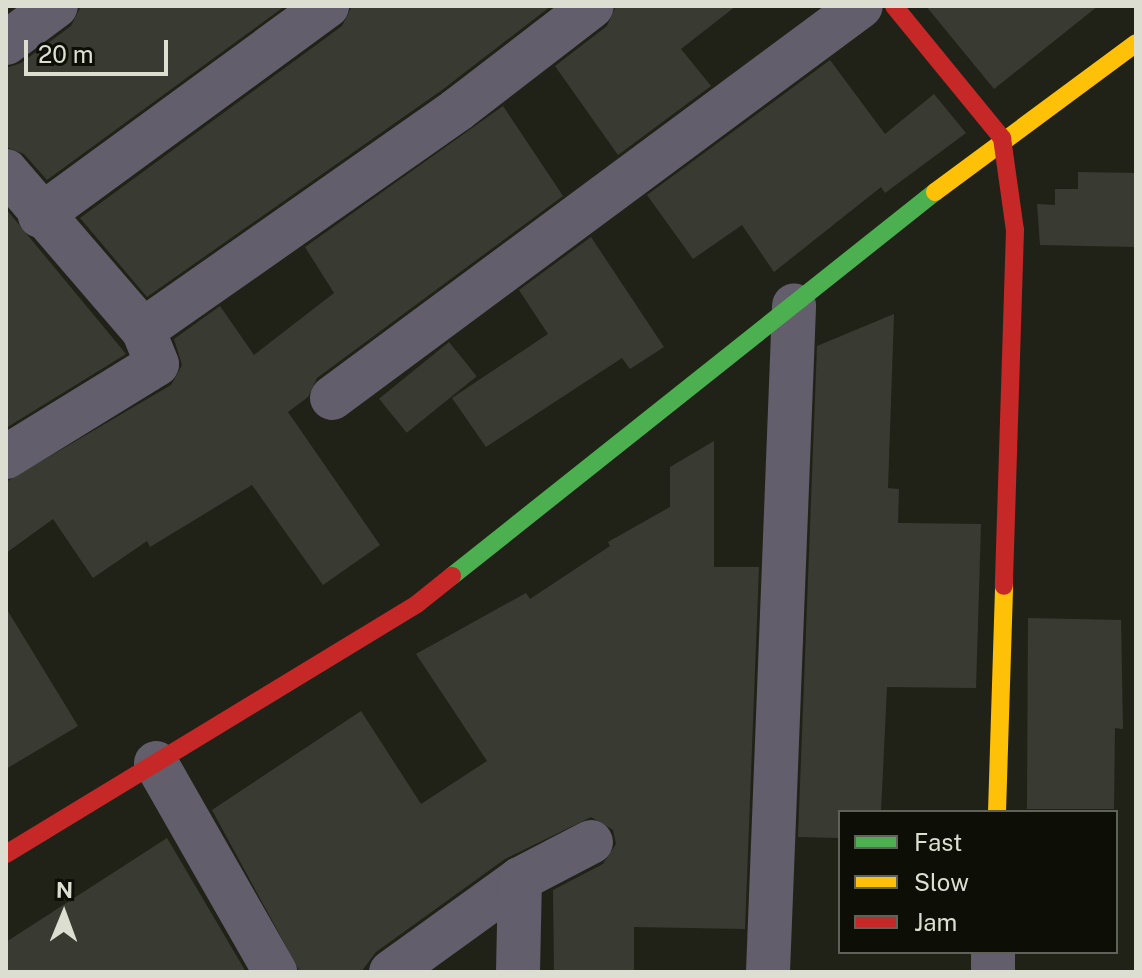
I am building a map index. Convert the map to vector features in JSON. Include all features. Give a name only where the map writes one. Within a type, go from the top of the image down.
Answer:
[{"type":"street","points":[[6,43],[56,6]]},
{"type":"street","points":[[40,216],[327,6]]},
{"type":"street","points":[[143,330],[457,110],[592,6]]},
{"type":"street","points":[[332,398],[861,6]]},
{"type":"street","points":[[894,6],[1002,138],[1015,230],[997,810]]},
{"type":"street","points":[[6,854],[417,604],[1002,138],[1136,43]]},
{"type":"street","points":[[6,171],[40,216],[143,330],[157,364],[6,457]]},
{"type":"street","points":[[768,972],[794,306]]},
{"type":"street","points":[[156,763],[275,972]]},
{"type":"street","points":[[391,972],[520,879],[591,842]]},
{"type":"street","points":[[518,972],[520,879]]},
{"type":"building","points":[[81,6],[285,6],[47,180],[24,154],[6,147],[6,68],[21,63],[71,26]]},
{"type":"building","points":[[352,6],[551,6],[442,90],[147,297],[80,218],[342,26]]},
{"type":"building","points":[[616,6],[736,6],[681,49],[711,86],[618,155],[555,66],[607,26]]},
{"type":"building","points":[[926,6],[1098,6],[994,89]]},
{"type":"building","points":[[830,60],[885,134],[934,94],[966,133],[885,193],[881,187],[774,272],[742,225],[693,259],[647,195]]},
{"type":"building","points":[[503,106],[563,196],[317,378],[308,397],[288,412],[380,545],[323,585],[252,485],[150,547],[147,541],[93,578],[53,519],[6,553],[6,482],[171,385],[182,365],[174,339],[220,306],[254,355],[334,293],[305,247]]},
{"type":"building","points":[[1078,172],[1136,173],[1136,247],[1040,245],[1037,204],[1055,205],[1055,189],[1078,189]]},
{"type":"building","points":[[6,209],[126,354],[6,428]]},
{"type":"building","points":[[591,237],[664,347],[630,369],[622,358],[486,447],[452,398],[548,334],[519,290]]},
{"type":"building","points":[[894,314],[888,488],[899,489],[898,523],[981,524],[976,688],[887,687],[881,810],[838,810],[838,838],[798,837],[817,346]]},
{"type":"building","points":[[449,342],[477,376],[407,433],[379,399]]},
{"type":"building","points":[[714,441],[714,567],[759,567],[745,929],[634,927],[634,972],[554,972],[553,890],[603,864],[616,844],[613,830],[591,817],[505,859],[376,952],[361,972],[300,972],[212,810],[361,711],[421,804],[487,761],[416,654],[526,593],[530,599],[610,546],[608,542],[670,507],[670,467]]},
{"type":"building","points":[[6,608],[78,726],[6,769]]},
{"type":"building","points":[[1028,618],[1121,620],[1123,729],[1115,728],[1114,809],[1027,809]]},
{"type":"building","points":[[167,838],[246,972],[6,972],[6,942]]},
{"type":"traffic: fast","points":[[452,576],[935,192]]},
{"type":"traffic: slow","points":[[935,192],[1136,43]]},
{"type":"traffic: slow","points":[[997,810],[1004,586]]},
{"type":"traffic: jam","points":[[894,6],[1002,138],[1015,230],[1004,586]]},
{"type":"traffic: jam","points":[[6,854],[417,604],[452,576]]}]
